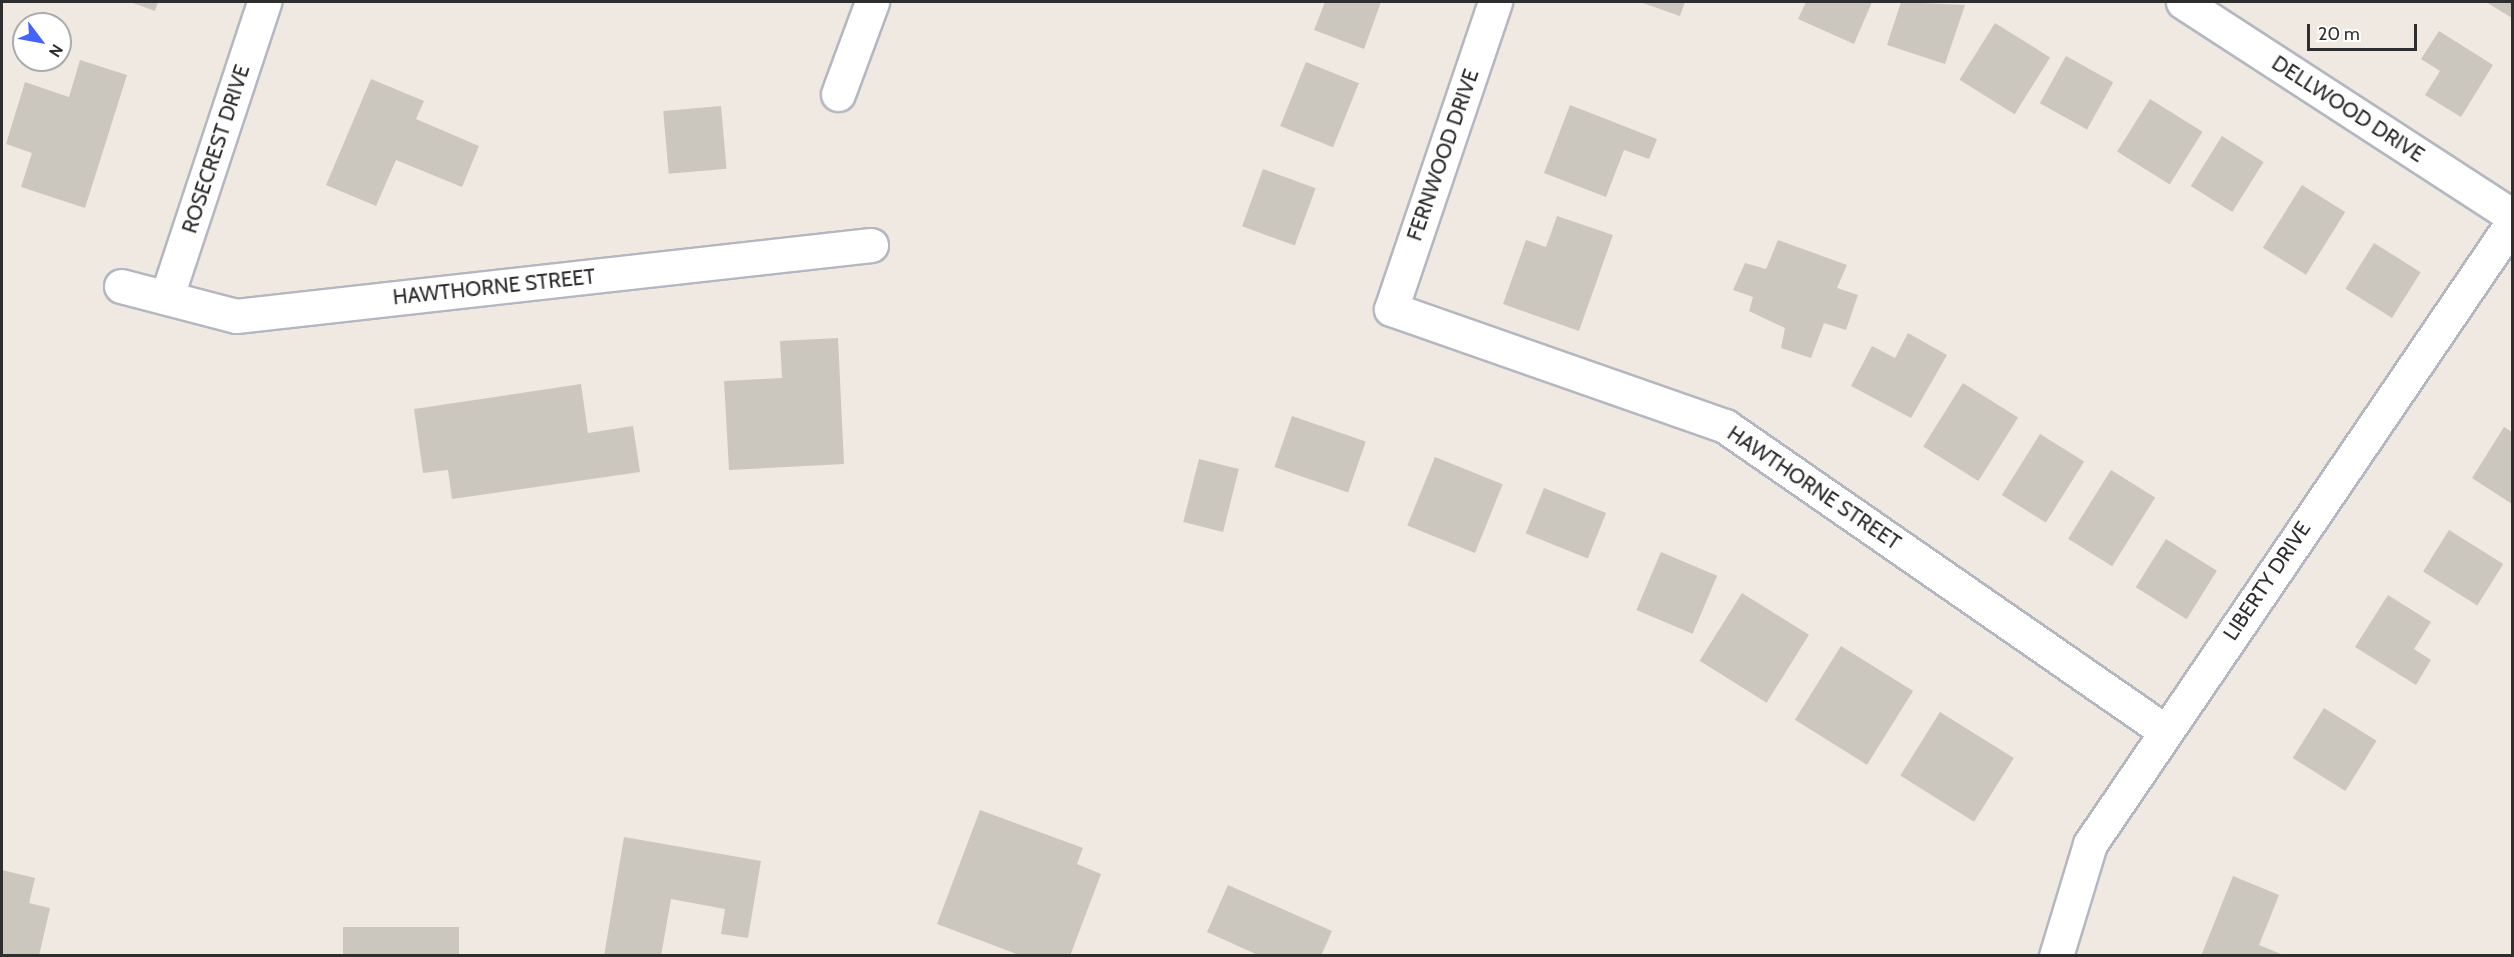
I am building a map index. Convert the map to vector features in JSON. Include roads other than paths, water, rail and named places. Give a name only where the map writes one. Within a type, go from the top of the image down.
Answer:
[{"type":"street","name":"ROSECREST DRIVE","points":[[167,296],[264,2]]},
{"type":"street","points":[[838,94],[872,2]]},
{"type":"street","name":"FERNWOOD DRIVE","points":[[1391,309],[1495,2]]},
{"type":"street","name":"DELLWOOD DRIVE","points":[[2183,2],[2512,216]]},
{"type":"street","name":"LIBERTY DRIVE","points":[[2056,956],[2090,844],[2165,730],[2512,223]]},
{"type":"street","name":"HAWTHORNE STREET","points":[[121,286],[167,296],[236,316],[871,244]]},
{"type":"street","name":"HAWTHORNE STREET","points":[[1391,309],[1725,426],[2165,730]]}]
